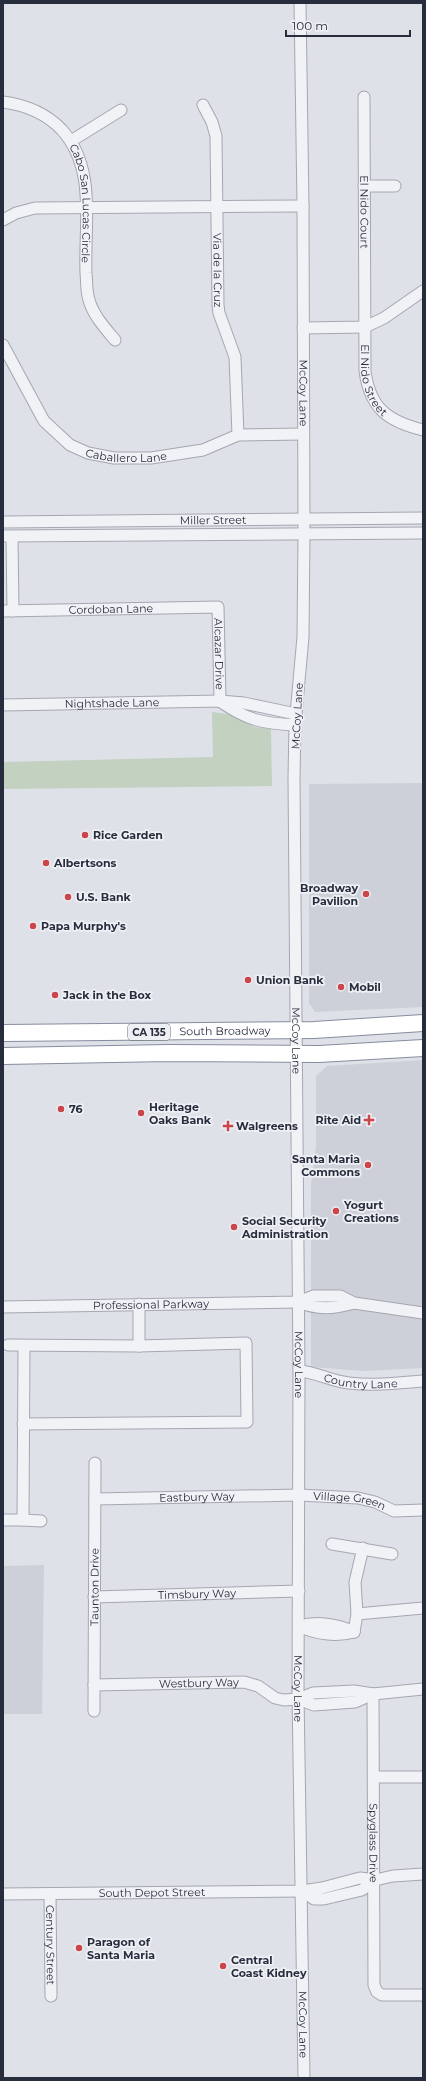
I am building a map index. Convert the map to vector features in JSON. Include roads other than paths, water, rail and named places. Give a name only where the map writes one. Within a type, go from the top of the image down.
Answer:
[{"type":"highway","name":"South Broadway","points":[[3,1032],[295,1030],[423,1023]]},
{"type":"highway","points":[[88,1055],[89,1032]]},
{"type":"highway","name":"South Broadway","points":[[3,1056],[168,1053],[295,1054],[423,1048]]},
{"type":"street","name":"McCoy Lane","points":[[300,3],[303,206],[304,533],[302,637],[295,726],[295,1054],[299,1371],[298,1699],[304,2078]]},
{"type":"street","name":"El Nido Court","points":[[364,97],[365,327]]},
{"type":"street","name":"Cabo San Lucas Circle","points":[[3,102],[36,110],[58,126],[71,141],[82,165],[86,208],[87,293],[93,310],[115,340]]},
{"type":"street","name":"Via de la Cruz","points":[[203,105],[212,122],[216,136],[218,305],[219,313],[235,357],[238,435]]},
{"type":"street","points":[[71,141],[120,110]]},
{"type":"street","points":[[364,186],[395,186]]},
{"type":"street","points":[[3,220],[16,213],[35,208],[303,206]]},
{"type":"street","points":[[303,328],[365,327],[384,318],[423,291]]},
{"type":"street","name":"El Nido Street","points":[[365,327],[365,371],[368,388],[374,402],[385,413],[398,421],[423,430]]},
{"type":"street","name":"Caballero Lane","points":[[3,345],[44,421],[70,445],[88,453],[114,458],[151,458],[185,454],[203,450],[238,435],[303,434]]},
{"type":"street","name":"Miller Street","points":[[3,522],[423,518]]},
{"type":"street","name":"Miller Street","points":[[8,536],[423,533]]},
{"type":"street","points":[[8,536],[8,611]]},
{"type":"street","name":"Cordoban Lane","points":[[8,611],[218,607]]},
{"type":"street","name":"Alcazar Drive","points":[[218,607],[220,702]]},
{"type":"street","points":[[220,702],[240,714],[257,721],[295,726]]},
{"type":"street","name":"Nightshade Lane","points":[[3,705],[220,702],[244,703],[296,714]]},
{"type":"street","name":"Professional Parkway","points":[[3,1307],[298,1302],[313,1308],[339,1308],[354,1303],[423,1313]]},
{"type":"street","points":[[139,1304],[139,1346]]},
{"type":"street","points":[[8,1346],[246,1344],[247,1422],[23,1424]]},
{"type":"street","points":[[23,1520],[24,1346]]},
{"type":"street","name":"Country Lane","points":[[299,1371],[313,1372],[331,1380],[350,1383],[371,1384],[423,1381]]},
{"type":"street","name":"Taunton Drive","points":[[94,1711],[95,1463]]},
{"type":"street","name":"Eastbury Way","points":[[95,1499],[299,1495]]},
{"type":"street","name":"Village Green","points":[[299,1495],[358,1498],[375,1502],[394,1511],[423,1510]]},
{"type":"street","points":[[3,1520],[41,1521]]},
{"type":"street","points":[[332,1544],[392,1554]]},
{"type":"street","points":[[299,1626],[310,1623],[344,1627],[354,1632],[357,1614],[355,1582],[363,1548]]},
{"type":"street","name":"Timsbury Way","points":[[94,1597],[299,1591]]},
{"type":"street","points":[[357,1614],[423,1608]]},
{"type":"street","name":"Westbury Way","points":[[94,1685],[244,1682],[258,1686],[275,1698],[298,1699],[313,1694],[354,1690],[373,1694],[423,1689]]},
{"type":"street","name":"Spyglass Drive","points":[[373,1694],[375,1880],[374,1985],[377,1992],[382,1995],[423,1995]]},
{"type":"street","points":[[374,1777],[423,1778]]},
{"type":"street","points":[[302,1891],[314,1900],[324,1899],[362,1890],[375,1880],[393,1876],[423,1874]]},
{"type":"street","name":"South Depot Street","points":[[3,1894],[302,1891]]},
{"type":"street","name":"Century Street","points":[[50,1894],[51,1996]]},
{"type":"place","name":"Rice Garden","points":[[85,835]]},
{"type":"place","name":"Albertsons","points":[[46,863]]},
{"type":"place","name":"Broadway Pavilion","points":[[366,894]]},
{"type":"place","name":"U.S. Bank","points":[[68,897]]},
{"type":"place","name":"Papa Murphy's","points":[[33,926]]},
{"type":"place","name":"Union Bank","points":[[248,980]]},
{"type":"place","name":"Mobil","points":[[341,987]]},
{"type":"place","name":"Jack in the Box","points":[[55,995]]},
{"type":"place","name":"76","points":[[61,1109]]},
{"type":"place","name":"Heritage Oaks Bank","points":[[141,1113]]},
{"type":"place","name":"Rite Aid","points":[[369,1120]]},
{"type":"place","name":"Walgreens","points":[[228,1126]]},
{"type":"place","name":"Santa Maria Commons","points":[[368,1165]]},
{"type":"place","name":"Yogurt Creations","points":[[336,1211]]},
{"type":"place","name":"Social Security Administration","points":[[234,1227]]},
{"type":"place","name":"Paragon of Santa Maria","points":[[79,1948]]},
{"type":"place","name":"Central Coast Kidney","points":[[223,1966]]}]
